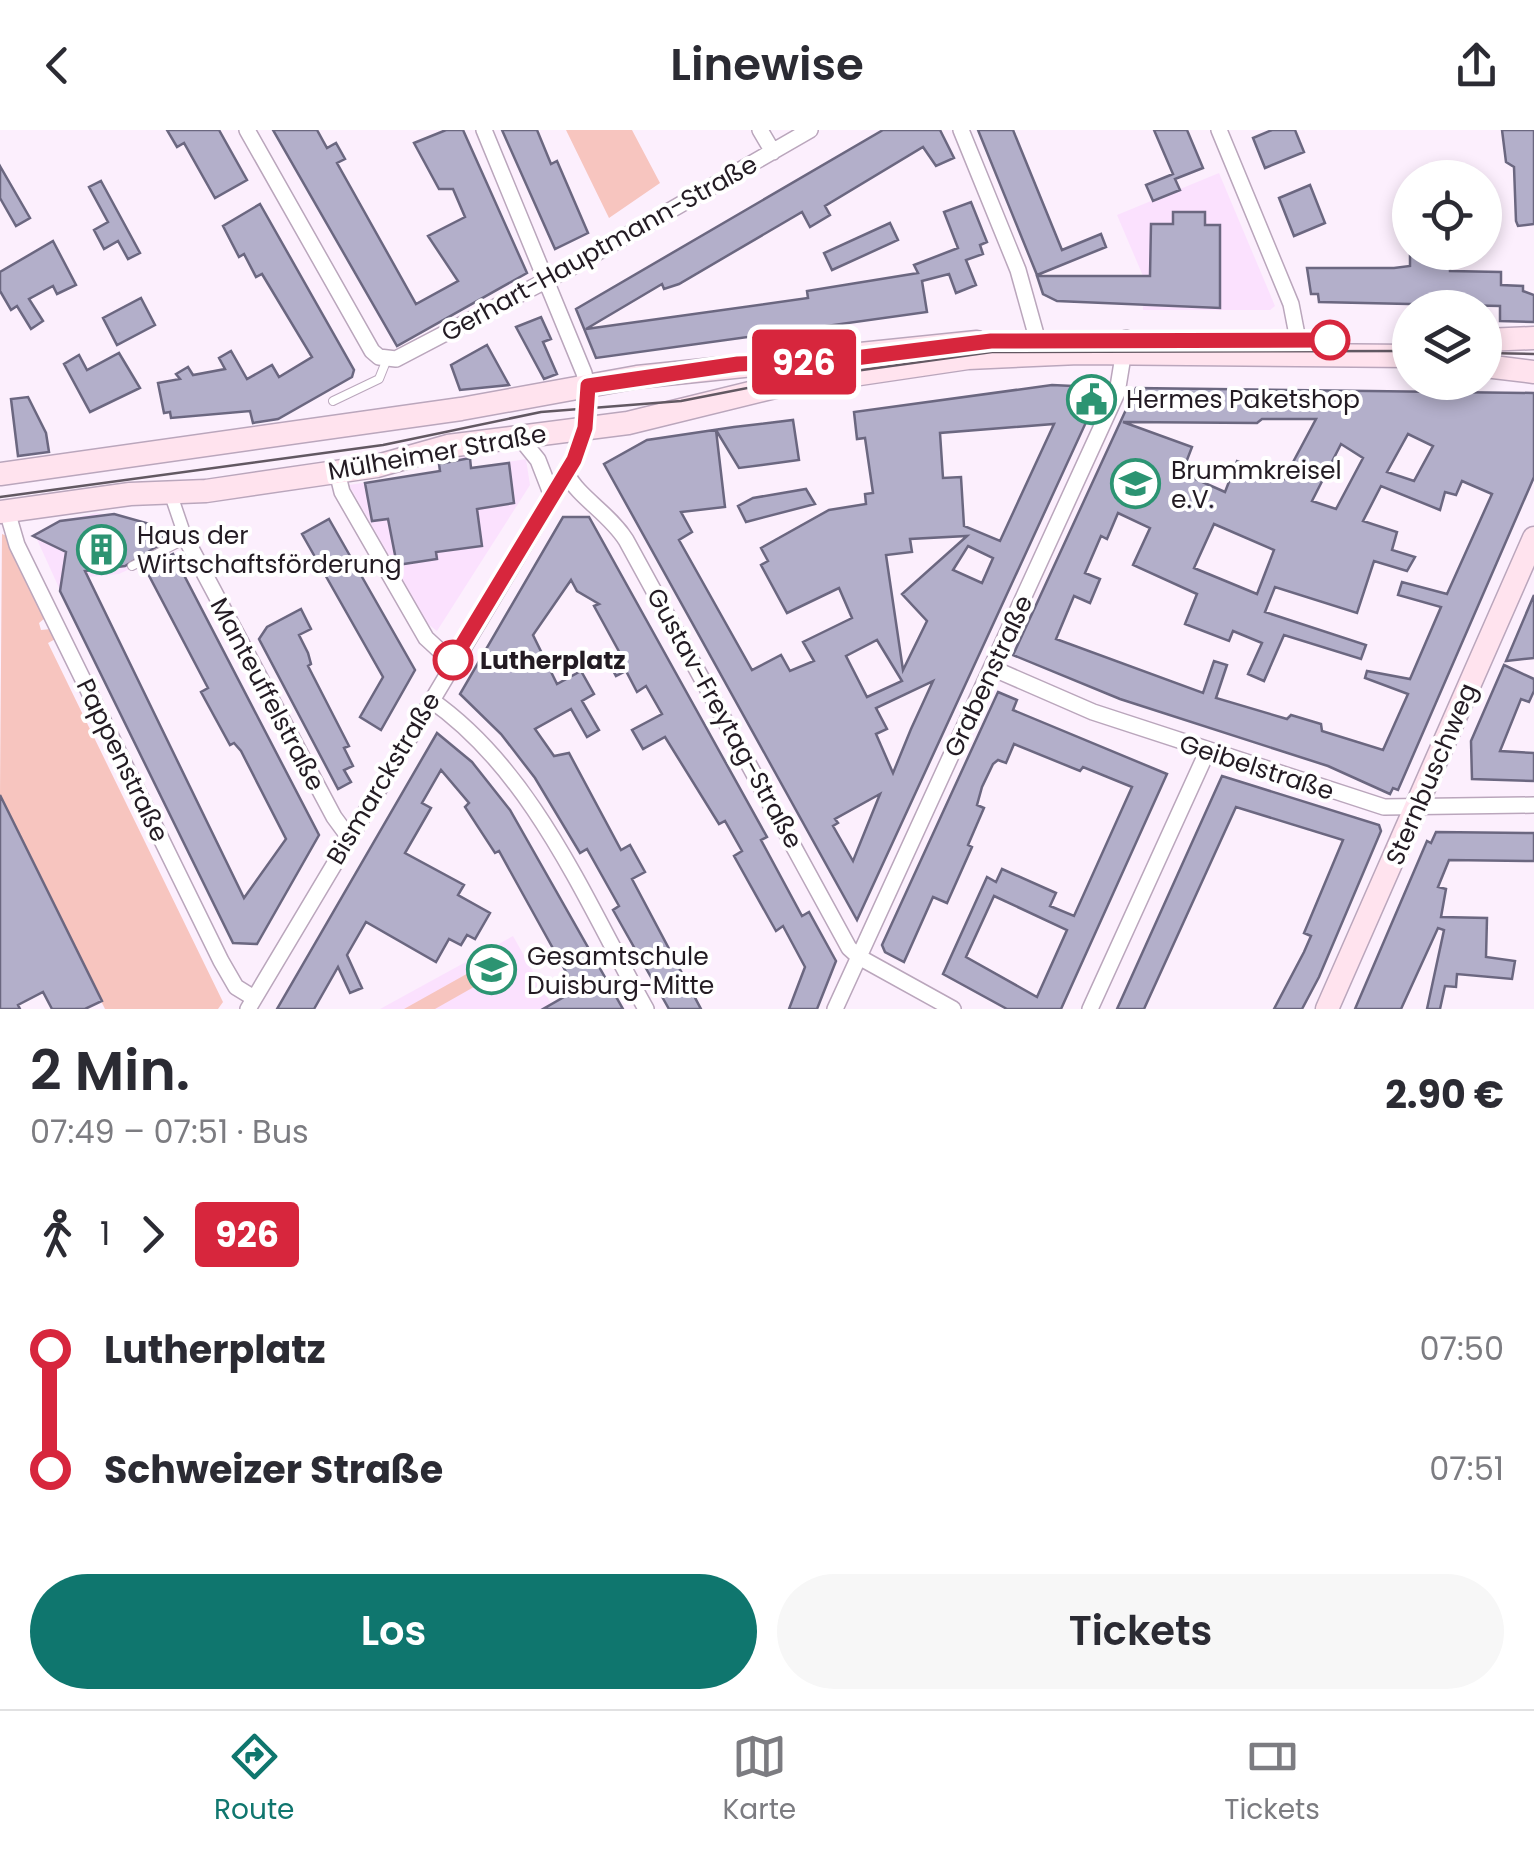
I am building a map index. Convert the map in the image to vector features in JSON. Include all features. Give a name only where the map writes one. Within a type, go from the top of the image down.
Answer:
[{"type":"main road","name":"Mülheimer Straße","points":[[0,474],[461,409],[738,364],[839,360],[1038,338],[1126,346],[1392,355]]},
{"type":"main road","points":[[1502,339],[1534,338]]},
{"type":"main road","name":"Mülheimer Straße","points":[[6,516],[130,494],[170,494],[337,472],[517,434],[656,417],[779,386],[912,365],[1126,346],[1392,341]]},
{"type":"main road","points":[[1502,368],[1534,372]]},
{"type":"main road","name":"Sternbuschweg","points":[[1327,1009],[1534,538]]},
{"type":"street","points":[[246,130],[372,352],[386,359]]},
{"type":"street","points":[[484,130],[588,386]]},
{"type":"street","points":[[760,130],[773,152]]},
{"type":"street","name":"Gerhart-Hauptmann-Straße","points":[[386,359],[396,359],[546,278],[810,130]]},
{"type":"street","points":[[961,130],[1018,270],[1038,338]]},
{"type":"street","points":[[1219,130],[1291,304],[1298,340]]},
{"type":"street","name":"Grabenstraße","points":[[834,1009],[1117,393],[1126,346]]},
{"type":"street","name":"Bismarckstraße","points":[[251,1004],[559,485],[585,428],[588,386]]},
{"type":"street","points":[[517,434],[559,485]]},
{"type":"street","points":[[337,472],[342,492],[426,638],[452,662]]},
{"type":"street","name":"Gustav-Freytag-Straße","points":[[559,485],[576,488],[610,516],[626,540],[827,901],[836,927],[859,958]]},
{"type":"street","name":"Manteuffelstraße","points":[[170,494],[186,539],[334,818],[348,836]]},
{"type":"street","name":"Pappenstraße","points":[[6,516],[220,962],[251,1004]]},
{"type":"street","name":"Geibelstraße","points":[[992,668],[1093,712],[1384,807],[1534,805]]},
{"type":"street","points":[[431,700],[465,724],[530,802],[646,1009]]},
{"type":"street","points":[[1090,1009],[1207,752]]},
{"type":"street","points":[[859,958],[952,1009]]},
{"type":"lane","points":[[333,401],[379,378],[386,359]]},
{"type":"lane","points":[[132,566],[186,539]]},
{"type":"shaded area","points":[[566,130],[632,130],[660,183],[609,218]]},
{"type":"shaded area","points":[[1219,173],[1275,306],[1270,310],[1143,310],[1143,276],[1117,215]]},
{"type":"shaded area","points":[[469,456],[472,468],[526,459],[530,485],[437,631],[428,624],[349,485],[439,471],[439,461]]},
{"type":"shaded area","name":"Haus der Wirtschaftsförderung","points":[[96,513],[150,524],[164,532],[173,548],[119,574],[88,577],[60,590],[35,535],[60,521]]},
{"type":"shaded area","points":[[2,534],[9,537],[45,618],[39,623],[41,630],[51,629],[59,637],[48,643],[223,1002],[218,1009],[105,1009],[0,795]]},
{"type":"shaded area","name":"Gesamtschule Duisburg-Mitte","points":[[513,936],[554,1009],[380,1009]]},
{"type":"shaded area","points":[[488,962],[495,975],[435,1009],[404,1009]]},
{"type":"building","points":[[167,130],[219,130],[247,180],[215,198],[184,143],[177,147]]},
{"type":"building","points":[[273,130],[317,130],[327,148],[336,143],[345,159],[337,163],[416,304],[458,281],[428,236],[465,217],[453,189],[439,189],[414,143],[446,130],[463,130],[527,273],[397,346]]},
{"type":"building","points":[[502,130],[537,130],[551,164],[557,161],[588,233],[555,249]]},
{"type":"building","points":[[883,130],[940,130],[954,158],[936,166],[923,147],[825,206],[830,215],[810,227],[802,212],[679,284],[664,289],[662,284],[586,329],[808,298],[807,291],[918,273],[914,265],[958,248],[944,212],[971,202],[987,242],[980,245],[983,254],[966,260],[976,285],[956,293],[949,274],[922,281],[927,312],[596,358],[576,309]]},
{"type":"building","points":[[978,130],[1013,130],[1062,250],[1101,234],[1106,247],[1037,275]]},
{"type":"building","points":[[1154,130],[1187,130],[1203,168],[1175,179],[1180,190],[1153,201],[1146,185],[1173,174]]},
{"type":"building","points":[[1272,130],[1295,130],[1304,152],[1265,168],[1253,138]]},
{"type":"building","points":[[1502,130],[1534,130],[1534,224],[1518,226],[1516,221],[1514,167],[1506,162]]},
{"type":"building","points":[[0,166],[30,218],[16,226],[0,198]]},
{"type":"building","points":[[101,181],[140,253],[128,259],[118,241],[104,249],[94,230],[108,222],[89,187]]},
{"type":"building","points":[[1310,185],[1325,223],[1294,236],[1279,198]]},
{"type":"building","points":[[260,204],[354,370],[352,377],[278,419],[253,423],[250,411],[171,418],[170,412],[164,413],[158,383],[180,379],[176,374],[188,367],[193,375],[225,369],[219,358],[231,351],[247,379],[272,365],[279,377],[312,357],[262,274],[256,277],[244,254],[239,257],[223,226]]},
{"type":"building","points":[[1173,212],[1205,212],[1205,225],[1220,225],[1220,308],[1057,301],[1043,294],[1037,276],[1150,276],[1151,224],[1173,224]]},
{"type":"building","points":[[890,223],[898,240],[832,270],[824,253]]},
{"type":"building","points":[[53,241],[76,285],[57,294],[53,286],[29,299],[43,321],[31,329],[17,306],[11,310],[0,291],[0,272]]},
{"type":"building","points":[[1307,268],[1501,272],[1501,285],[1523,286],[1523,291],[1534,295],[1534,322],[1502,321],[1502,290],[1392,290],[1392,304],[1319,302],[1318,294],[1311,294]]},
{"type":"building","points":[[141,298],[155,325],[117,345],[103,318]]},
{"type":"building","points":[[541,317],[551,339],[543,342],[557,374],[544,379],[516,327]]},
{"type":"building","points":[[487,345],[509,385],[460,390],[451,365]]},
{"type":"building","points":[[119,353],[140,388],[90,412],[64,364],[79,355],[87,370]]},
{"type":"building","points":[[1052,385],[1094,387],[1099,394],[857,920],[604,464],[647,440],[734,427],[793,420],[799,460],[739,468],[716,430],[725,507],[681,512],[692,532],[679,540],[752,670],[781,655],[790,671],[814,661],[803,642],[852,618],[839,588],[787,613],[761,565],[768,561],[761,548],[829,510],[866,504],[865,494],[873,493],[865,438],[857,439],[854,412]],"holes":[[[1054,424],[1000,541],[964,526],[961,477],[943,478],[940,433]],[[967,536],[902,594],[927,621],[903,670],[886,555],[912,552],[910,539]],[[968,546],[993,558],[982,583],[953,570]],[[877,640],[902,681],[867,697],[846,656]],[[933,681],[893,773],[876,734],[887,729],[876,708]],[[880,794],[853,861],[833,826],[838,823],[835,819]]]},
{"type":"building","points":[[1136,388],[1392,391],[1392,400],[1502,400],[1502,393],[1534,393],[1534,477],[1398,790],[1393,788],[1390,794],[1328,766],[1120,699],[1013,655]],"holes":[[[1262,419],[1316,419],[1284,479],[1237,461],[1225,492],[1182,473],[1192,447],[1123,422],[1257,423]],[[1408,434],[1433,446],[1414,481],[1387,472]],[[1341,444],[1363,458],[1336,509],[1312,501]],[[1462,481],[1492,494],[1447,594],[1402,582],[1398,595],[1441,607],[1410,679],[1367,671],[1365,678],[1408,694],[1383,750],[1322,731],[1321,724],[1291,715],[1287,719],[1216,698],[1227,665],[1214,661],[1203,693],[1056,639],[1074,596],[1090,603],[1100,579],[1085,573],[1101,536],[1107,539],[1118,513],[1150,528],[1133,565],[1197,594],[1185,624],[1229,641],[1233,631],[1262,643],[1248,674],[1264,681],[1284,635],[1361,659],[1366,645],[1265,612],[1275,587],[1357,613],[1374,561],[1407,571],[1415,557],[1392,550],[1397,532],[1363,521],[1381,486],[1440,510],[1445,492],[1456,495]],[[1214,524],[1274,550],[1257,594],[1194,568]]]},
{"type":"building","points":[[28,397],[46,433],[49,452],[18,456],[11,399]]},
{"type":"building","points":[[470,458],[471,468],[509,463],[514,503],[477,509],[482,546],[436,552],[437,559],[397,565],[388,519],[372,521],[365,483],[440,471],[439,464]]},
{"type":"building","points":[[806,489],[815,504],[746,522],[738,506],[753,498]]},
{"type":"building","points":[[114,514],[150,524],[166,541],[125,566],[85,571],[244,898],[286,839],[241,751],[234,743],[230,745],[201,692],[208,688],[145,568],[173,554],[319,835],[257,944],[233,943],[60,591],[66,552],[33,536],[60,521]]},
{"type":"building","points":[[563,517],[589,517],[767,837],[761,840],[802,916],[809,912],[836,961],[817,1009],[789,1009],[805,967],[783,926],[776,931],[734,856],[742,851],[725,821],[719,824],[665,737],[643,749],[632,730],[662,714],[646,686],[637,692],[626,671],[616,676],[609,663],[622,657],[594,606],[599,604],[577,591],[571,580],[533,635],[557,684],[581,671],[594,694],[582,701],[599,730],[587,737],[571,709],[535,729],[554,756],[569,753],[621,850],[630,845],[645,872],[632,879],[701,1009],[669,1009],[613,910],[619,906],[587,849],[580,853],[535,778],[501,734],[460,694]]},
{"type":"building","points":[[329,519],[415,670],[381,730],[360,717],[383,677],[302,534]]},
{"type":"building","points":[[1534,595],[1534,658],[1506,661]]},
{"type":"building","points":[[301,609],[311,629],[299,635],[308,653],[308,666],[349,746],[344,748],[353,766],[344,770],[351,782],[338,789],[259,639],[267,627]]},
{"type":"building","points":[[1504,665],[1534,679],[1529,702],[1521,699],[1500,751],[1534,753],[1534,781],[1472,779],[1471,741]]},
{"type":"building","points":[[998,692],[1017,700],[1013,710],[1167,774],[1061,1009],[1007,1009],[943,974],[987,877],[996,882],[1002,869],[1056,893],[1050,906],[1074,916],[1132,787],[1083,767],[1080,771],[1014,744],[1006,763],[998,760],[993,764],[982,787],[977,805],[984,808],[947,903],[933,897],[904,962],[885,952],[882,945]],"holes":[[[994,896],[1067,930],[1037,997],[966,957]]]},
{"type":"building","points":[[437,733],[472,762],[510,810],[623,1009],[543,1009],[576,990],[499,851],[495,853],[465,807],[469,803],[441,770],[422,803],[431,808],[405,853],[464,885],[458,895],[490,913],[475,939],[467,935],[461,945],[449,939],[436,962],[366,922],[347,955],[362,988],[350,993],[338,967],[314,1009],[277,1009]]},
{"type":"building","points":[[1222,776],[1379,825],[1381,831],[1319,977],[1302,1009],[1274,1009],[1311,936],[1304,933],[1343,840],[1236,807],[1144,1009],[1117,1009]]},
{"type":"building","points":[[0,795],[102,1001],[85,1009],[52,1009],[43,992],[18,1005],[20,1009],[0,1009]]},
{"type":"building","points":[[1436,832],[1534,833],[1534,861],[1449,860],[1438,887],[1446,889],[1441,917],[1487,918],[1486,957],[1515,961],[1512,979],[1457,974],[1456,987],[1445,986],[1440,1009],[1427,1009],[1444,930],[1438,928],[1401,1009],[1355,1009],[1427,841],[1431,843]]},
{"type":"tram line","points":[[0,497],[383,445],[541,412],[681,401],[783,381],[992,352],[1392,351]]},
{"type":"tram line","points":[[1502,353],[1534,354]]},
{"type":"bus line","name":"926","points":[[453,660],[574,460],[585,428],[588,386],[738,364],[839,360],[1038,338],[1330,340]]},
{"type":"place","name":"Hermes Paketshop","points":[[1091,399]]},
{"type":"place","name":"Brummkreisel e.V.","points":[[1136,484]]},
{"type":"place","name":"Haus der Wirtschaftsförderung","points":[[102,549]]},
{"type":"place","name":"Lutherplatz","points":[[453,660]]},
{"type":"place","name":"Gesamtschule Duisburg-Mitte","points":[[492,970]]}]
